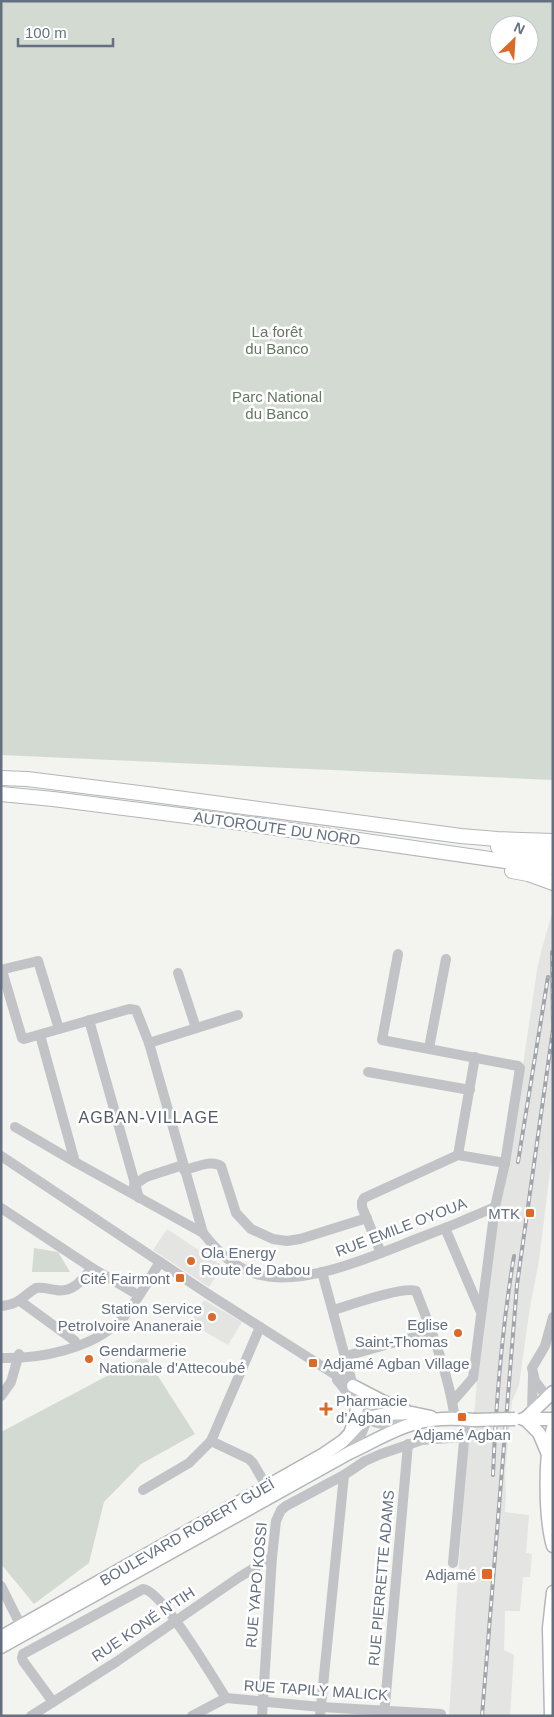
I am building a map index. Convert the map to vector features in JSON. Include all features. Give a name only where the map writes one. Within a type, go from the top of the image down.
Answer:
[{"type":"highway","name":"AUTOROUTE DU NORD","points":[[1,778],[26,779],[147,794],[374,826],[461,836],[553,840]]},
{"type":"highway","name":"AUTOROUTE DU NORD","points":[[1,794],[118,806],[553,868]]},
{"type":"highway","points":[[374,826],[461,842],[553,855]]},
{"type":"highway","points":[[535,840],[553,835]]},
{"type":"highway","points":[[407,847],[441,859],[528,874],[553,883]]},
{"type":"main road","points":[[353,1386],[414,1418]]},
{"type":"main road","points":[[524,1416],[550,1395]]},
{"type":"main road","points":[[349,1435],[354,1427],[357,1407]]},
{"type":"main road","points":[[366,1418],[385,1414],[414,1418],[460,1419],[524,1416],[553,1419]]},
{"type":"main road","points":[[524,1416],[539,1433],[548,1455]]},
{"type":"main road","name":"BOULEVARD ROBERT GUEÏ","points":[[1,1637],[324,1454],[349,1435],[366,1418]]},
{"type":"main road","name":"BOULEVARD ROBERT GUEÏ","points":[[1,1647],[414,1418]]},
{"type":"main road","points":[[553,1428],[548,1455],[547,1508],[553,1546]]},
{"type":"main road","points":[[551,1716],[549,1628],[553,1592]]},
{"type":"street","points":[[398,954],[382,1040],[520,1067],[505,1163],[495,1207],[480,1311],[473,1378],[453,1401]]},
{"type":"street","points":[[429,1048],[446,959]]},
{"type":"street","points":[[59,1029],[38,961],[4,969],[3,974],[22,1038],[26,1039],[40,1035],[75,1162]]},
{"type":"street","points":[[178,972],[196,1028]]},
{"type":"street","name":"RUE EMILE OYOUA","points":[[40,1035],[134,1009],[138,1013],[149,1043],[203,1233],[230,1262],[259,1275],[279,1278],[298,1277],[322,1272],[381,1253],[495,1207]]},
{"type":"street","points":[[149,1043],[238,1015]]},
{"type":"street","points":[[89,1020],[139,1198]]},
{"type":"street","points":[[458,1155],[475,1057]]},
{"type":"street","points":[[368,1072],[470,1090]]},
{"type":"street","points":[[15,1127],[203,1233]]},
{"type":"street","points":[[381,1253],[362,1208],[364,1198],[458,1155],[505,1163]]},
{"type":"street","points":[[3,1160],[353,1386]]},
{"type":"street","points":[[134,1184],[146,1177],[184,1168],[213,1163],[218,1164],[221,1166],[236,1213],[251,1229],[273,1239],[287,1241],[300,1239],[367,1218]]},
{"type":"street","points":[[1,1208],[92,1268],[133,1292]]},
{"type":"street","points":[[445,1228],[480,1311]]},
{"type":"street","points":[[1,1358],[75,1341],[107,1323],[117,1315],[157,1260]]},
{"type":"street","points":[[1,1353],[19,1355],[55,1352],[98,1337],[122,1319],[157,1260]]},
{"type":"street","points":[[1,1306],[8,1306],[20,1301],[36,1288],[63,1291],[71,1289],[92,1268]]},
{"type":"street","points":[[322,1272],[334,1310],[353,1386],[361,1400],[366,1418]]},
{"type":"street","points":[[334,1310],[397,1292],[416,1291],[432,1332],[465,1436],[453,1563]]},
{"type":"street","points":[[20,1301],[75,1341]]},
{"type":"street","points":[[524,1416],[533,1375],[532,1368],[545,1346],[553,1317]]},
{"type":"street","points":[[143,1490],[189,1463],[211,1441],[260,1327]]},
{"type":"street","points":[[346,1356],[432,1332]]},
{"type":"street","points":[[1,1396],[11,1382],[19,1355]]},
{"type":"street","points":[[332,1373],[366,1418]]},
{"type":"street","points":[[533,1375],[550,1395]]},
{"type":"street","name":"BOULEVARD ROBERT GUEÏ","points":[[349,1453],[361,1436],[366,1418]]},
{"type":"street","name":"RUE YAPO KOSSI","points":[[262,1716],[272,1557],[276,1521],[281,1510],[344,1475],[365,1461],[408,1444],[465,1436]]},
{"type":"street","points":[[211,1441],[249,1459],[267,1487]]},
{"type":"street","name":"RUE PIERRETTE ADAMS","points":[[384,1713],[408,1444]]},
{"type":"street","points":[[320,1711],[344,1475]]},
{"type":"street","name":"RUE KONÉ N'TIH","points":[[31,1716],[116,1662],[238,1578],[272,1557]]},
{"type":"street","points":[[1,1586],[21,1626]]},
{"type":"street","points":[[53,1702],[23,1661],[23,1654],[143,1589],[151,1591],[176,1620],[226,1698]]},
{"type":"street","name":"RUE TAPILY MALICK","points":[[192,1716],[226,1698],[320,1711],[441,1715]]},
{"type":"shaded area","points":[[553,910],[553,1147],[539,1261],[530,1307],[519,1385],[512,1401],[505,1474],[505,1512],[529,1515],[526,1553],[532,1554],[530,1577],[523,1577],[520,1611],[505,1611],[504,1650],[514,1655],[510,1716],[449,1716],[466,1455],[475,1406],[482,1311],[516,1112],[537,970]]},
{"type":"shaded area","points":[[167,1229],[223,1266],[209,1287],[153,1250]]},
{"type":"shaded area","points":[[204,1300],[242,1322],[228,1345],[190,1323]]},
{"type":"green space","name":"La forêt du Banco","points":[[1,1],[553,1],[553,780],[1,755]]},
{"type":"green space","points":[[34,1248],[58,1252],[70,1272],[32,1272]]},
{"type":"green space","points":[[145,1356],[195,1434],[141,1464],[104,1502],[89,1563],[34,1604],[1,1564],[1,1432]]},
{"type":"railway","points":[[482,1716],[517,1285],[553,1029],[552,952]]},
{"type":"railway","points":[[518,1162],[548,977]]},
{"type":"railway","points":[[493,1475],[500,1365],[514,1256]]},
{"type":"place","name":"MTK","points":[[530,1213]]},
{"type":"place","name":"Ola Energy Route de Dabou","points":[[191,1261]]},
{"type":"place","name":"Cité Fairmont","points":[[180,1278]]},
{"type":"place","name":"Station Service PetroIvoire Ananeraie","points":[[212,1317]]},
{"type":"place","name":"Eglise Saint-Thomas","points":[[458,1333]]},
{"type":"place","name":"Gendarmerie Nationale d'Attecoubé","points":[[89,1359]]},
{"type":"place","name":"Adjamé Agban Village","points":[[313,1363]]},
{"type":"place","name":"Pharmacie d’Agban","points":[[326,1409]]},
{"type":"place","name":"Adjamé Agban","points":[[462,1417]]},
{"type":"place","name":"Adjamé","points":[[487,1574]]},
{"type":"district","name":"AGBAN-VILLAGE","points":[[149,1117]]},
{"type":"park label","name":"Parc National du Banco","points":[[277,404]]}]
